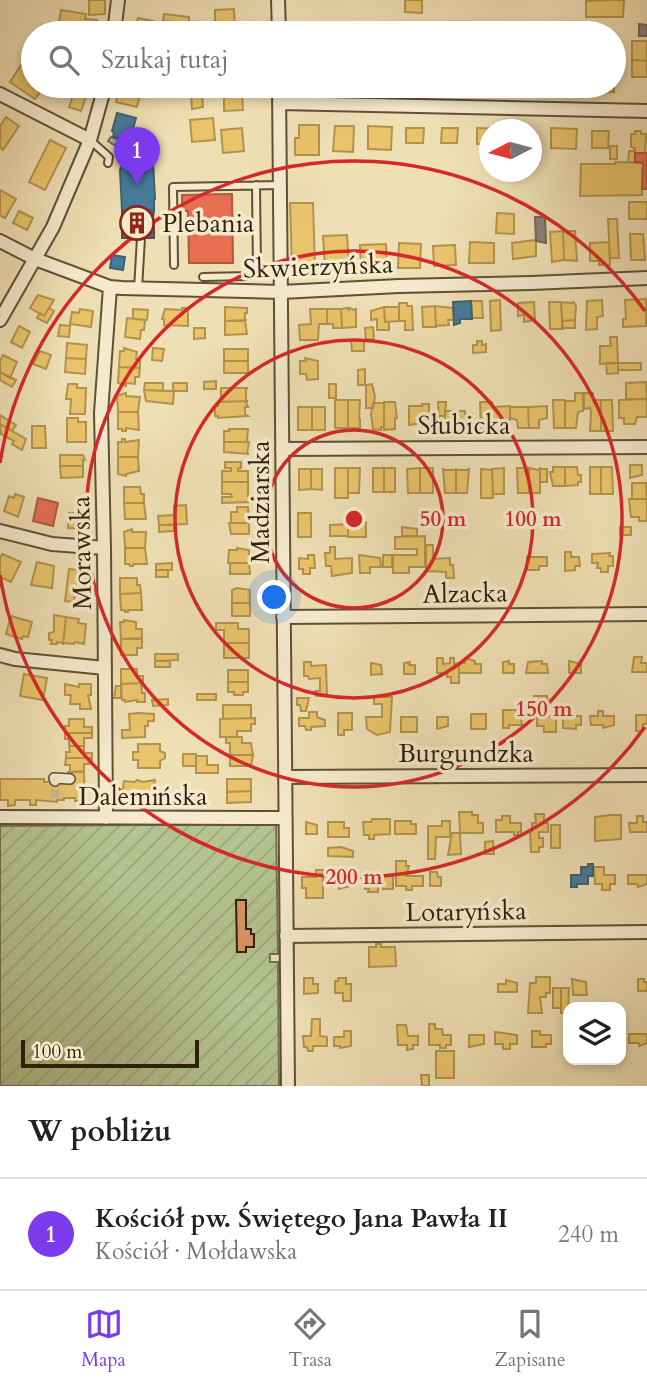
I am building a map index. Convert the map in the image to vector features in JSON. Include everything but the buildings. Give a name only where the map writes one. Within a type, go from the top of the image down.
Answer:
[{"type":"street","points":[[115,21],[118,0]]},
{"type":"street","points":[[278,0],[279,21]]},
{"type":"street","points":[[0,94],[90,140]]},
{"type":"street","points":[[0,320],[53,227],[90,140],[101,98]]},
{"type":"street","name":"Madziarska","points":[[279,98],[288,1086]]},
{"type":"street","points":[[279,103],[647,111]]},
{"type":"street","name":"Skwierzyńska","points":[[0,241],[35,259],[110,287],[138,289],[281,292],[647,278]]},
{"type":"street","name":"Morawska","points":[[106,818],[101,413],[110,287]]},
{"type":"street","name":"Słubicka","points":[[282,449],[647,447]]},
{"type":"street","points":[[0,531],[52,544],[104,548]]},
{"type":"street","name":"Alzacka","points":[[283,617],[647,614]]},
{"type":"street","points":[[0,655],[15,659],[105,668]]},
{"type":"street","name":"Burgundzka","points":[[285,777],[647,775]]},
{"type":"street","points":[[55,780],[54,778],[69,779]]},
{"type":"street","name":"Dalemińska","points":[[0,817],[285,818]]},
{"type":"street","name":"Lotaryńska","points":[[286,936],[647,932]]},
{"type":"lane","points":[[90,140],[109,157],[108,163]]},
{"type":"lane","points":[[174,265],[173,187],[280,184]]},
{"type":"lane","points":[[203,277],[255,274],[256,185]]},
{"type":"lane","points":[[138,289],[141,238]]},
{"type":"green space","points":[[111,137],[152,152],[134,151],[113,145],[108,141]]},
{"type":"green space","points":[[276,824],[278,954],[270,954],[270,962],[278,962],[279,1086],[0,1086],[0,826]]},
{"type":"tunnel","points":[[55,781],[55,798]]},
{"type":"place","name":"Kościół pw. Świętego Jana Pawła II","points":[[137,185]]},
{"type":"place","name":"Plebania","points":[[137,223]]}]
